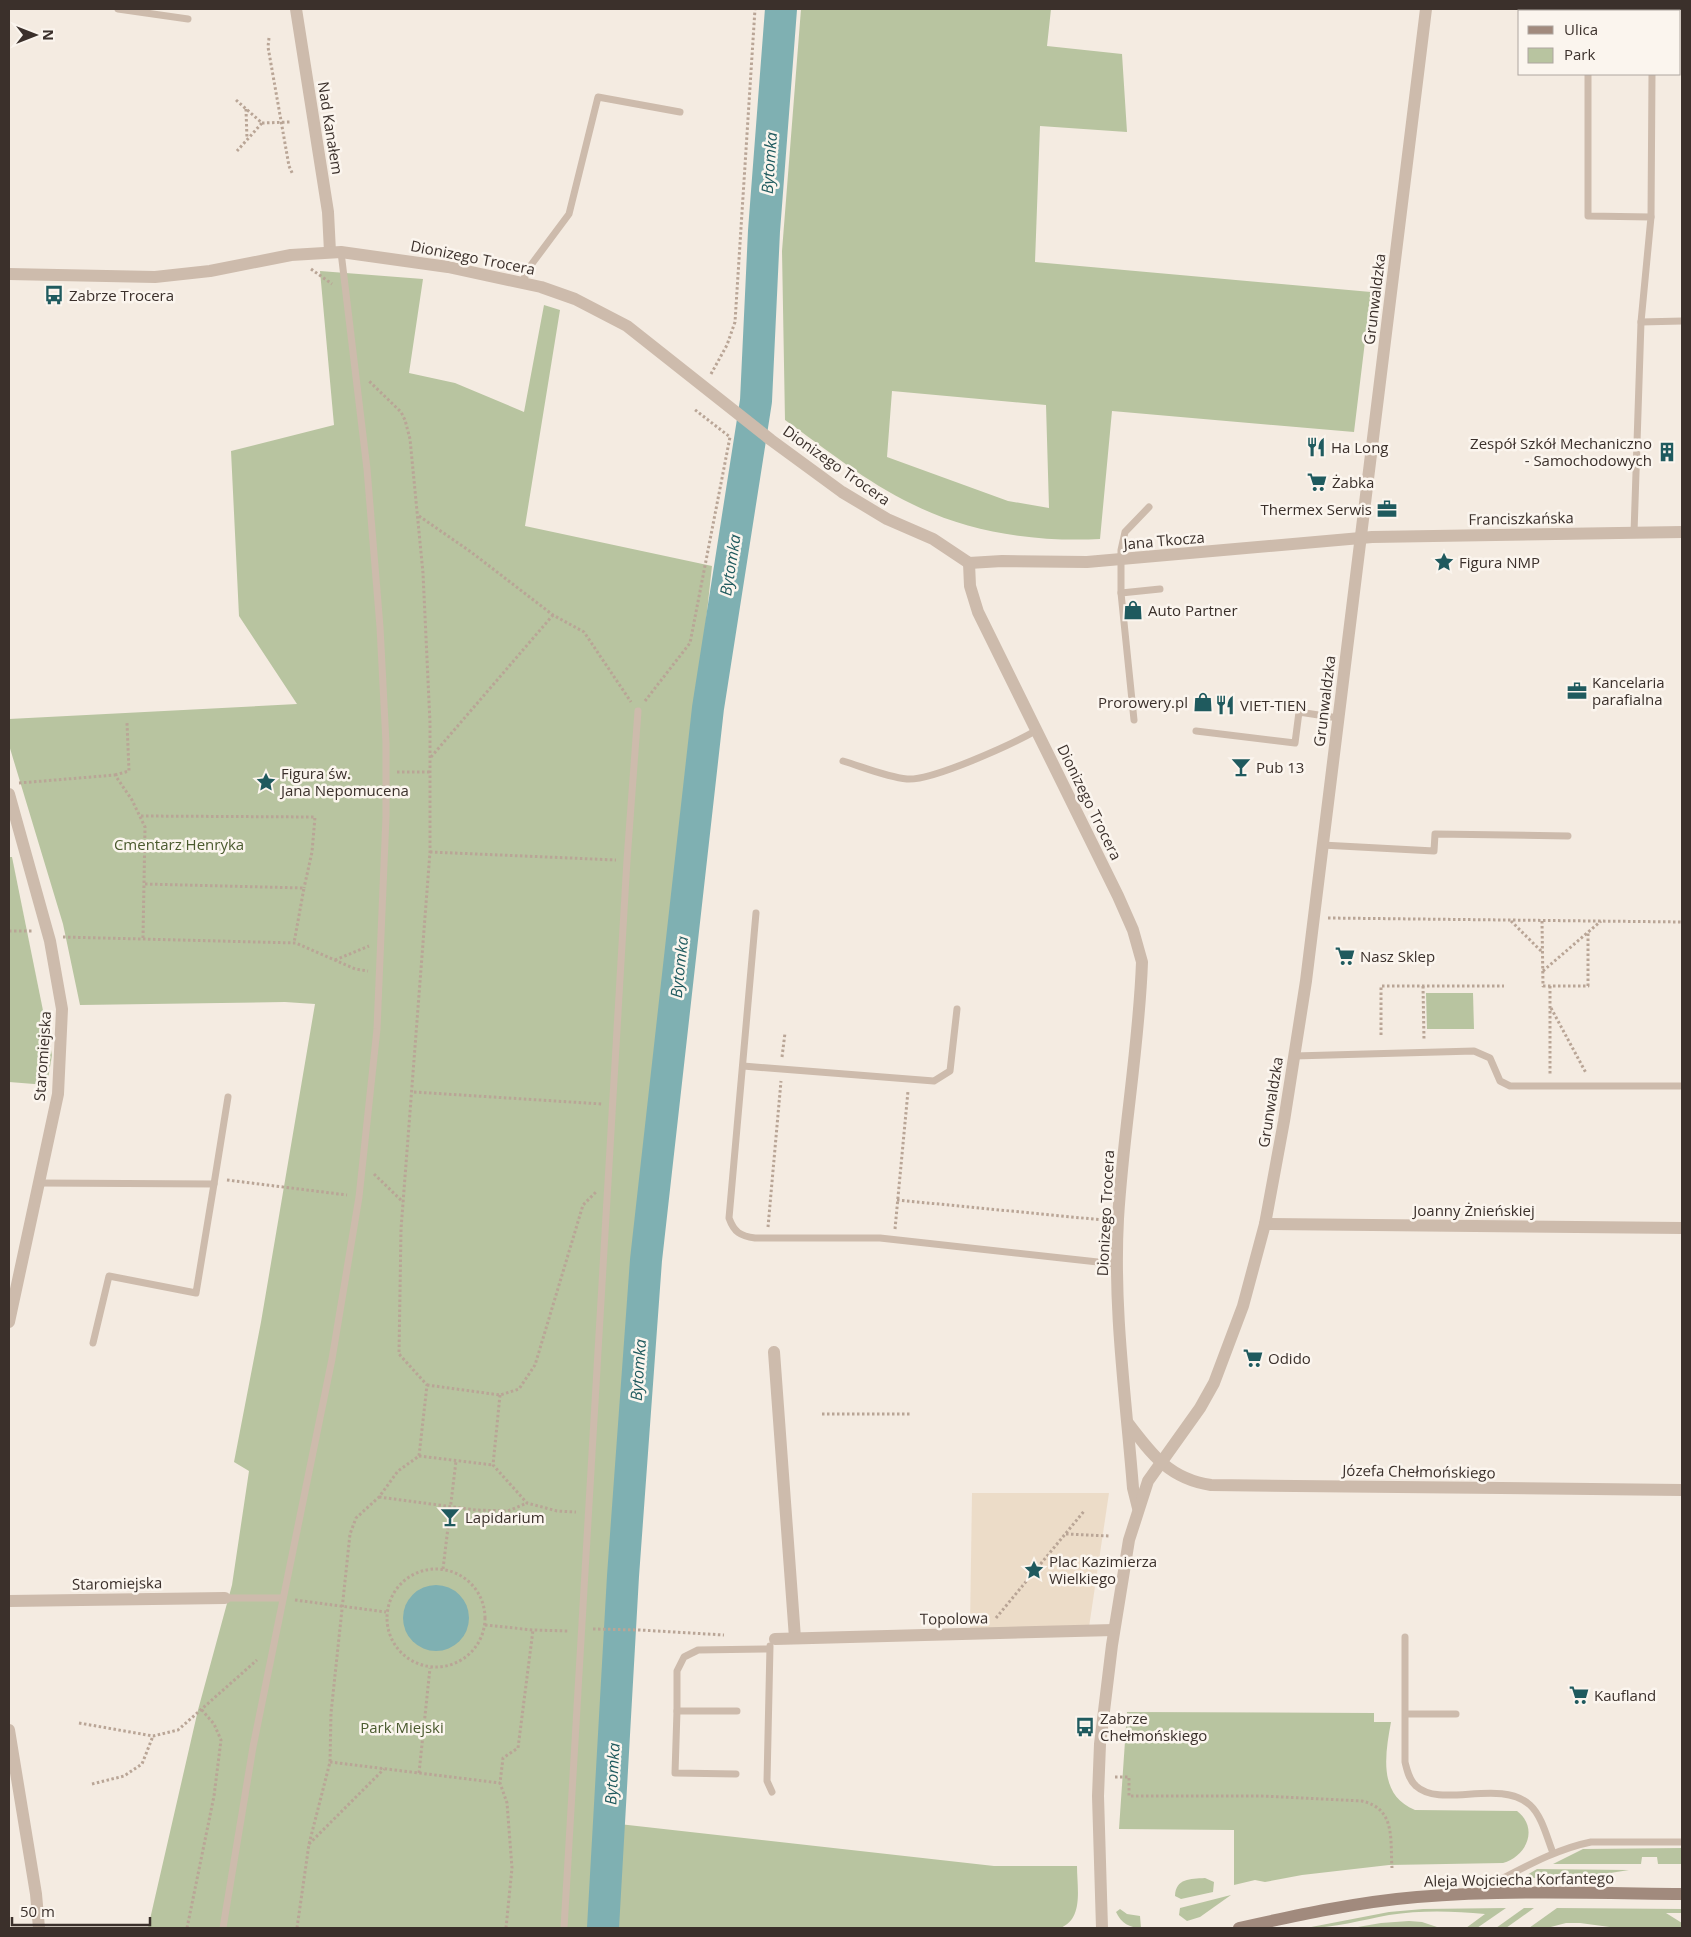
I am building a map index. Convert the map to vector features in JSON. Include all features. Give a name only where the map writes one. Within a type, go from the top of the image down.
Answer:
[{"type":"main road","name":"Aleja Wojciecha Korfantego","points":[[1239,1928],[1356,1904],[1474,1894],[1682,1894]]},
{"type":"street","name":"Nad Kanałem","points":[[296,9],[335,252]]},
{"type":"street","name":"Grunwaldzka","points":[[1102,1928],[1099,1764],[1114,1630],[1129,1540],[1148,1482],[1200,1408],[1214,1383],[1243,1306],[1265,1224],[1294,1056],[1426,9]]},
{"type":"street","name":"Dionizego Trocera","points":[[9,274],[155,277],[210,271],[290,255],[335,252],[416,261],[522,282],[575,299],[627,326],[771,440],[850,496],[887,519],[933,539],[969,563],[970,586],[978,612],[1130,921],[1142,962],[1119,1202],[1116,1264],[1117,1304],[1133,1488],[1138,1508]]},
{"type":"street","name":"Franciszkańska","points":[[1360,538],[1682,532]]},
{"type":"street","name":"Jana Tkocza","points":[[969,563],[1002,561],[1065,563],[1360,538]]},
{"type":"street","name":"Staromiejska","points":[[9,1322],[58,1094],[62,1009],[47,927],[12,789]]},
{"type":"street","name":"Joanny Żnieńskiej","points":[[1265,1224],[1682,1228]]},
{"type":"street","points":[[774,1352],[795,1638]]},
{"type":"street","points":[[1128,1423],[1161,1462]]},
{"type":"street","name":"Józefa Chełmońskiego","points":[[1161,1462],[1178,1476],[1192,1482],[1211,1485],[1682,1490]]},
{"type":"street","name":"Staromiejska","points":[[9,1601],[225,1598]]},
{"type":"street","name":"Topolowa","points":[[772,1644],[795,1638],[1114,1630]]},
{"type":"street","points":[[9,1730],[14,1800],[36,1894],[40,1928]]},
{"type":"lane","points":[[118,9],[188,19]]},
{"type":"lane","points":[[1588,75],[1588,216],[1651,217]]},
{"type":"lane","points":[[1634,533],[1640,322],[1651,217],[1652,75]]},
{"type":"lane","points":[[522,282],[531,265],[568,214],[598,97],[680,112]]},
{"type":"lane","points":[[223,1928],[253,1747],[332,1359],[359,1197],[377,1028],[386,772],[381,636],[367,469],[346,296],[335,252]]},
{"type":"lane","points":[[1640,322],[1682,321]]},
{"type":"lane","points":[[1134,720],[1121,593],[1121,550],[1125,532],[1149,507]]},
{"type":"lane","points":[[1121,593],[1160,589]]},
{"type":"lane","points":[[564,1928],[583,1631],[612,1104],[638,711]]},
{"type":"lane","points":[[1196,731],[1295,742],[1299,712],[1338,718]]},
{"type":"lane","points":[[843,761],[899,777],[918,778],[1008,745],[1037,730]]},
{"type":"lane","points":[[1322,845],[1434,851],[1435,834],[1568,836]]},
{"type":"lane","points":[[756,913],[729,1218],[733,1229],[742,1236],[894,1240],[1116,1264]]},
{"type":"lane","points":[[743,1066],[934,1081],[950,1071],[956,1009]]},
{"type":"lane","points":[[1294,1056],[1474,1051],[1490,1058],[1500,1081],[1510,1086],[1682,1086]]},
{"type":"lane","points":[[93,1343],[109,1276],[196,1294],[228,1097]]},
{"type":"lane","points":[[38,1183],[214,1184]]},
{"type":"lane","points":[[225,1598],[282,1598]]},
{"type":"lane","points":[[1405,1637],[1405,1762],[1415,1786],[1433,1794],[1502,1794],[1523,1800],[1537,1813],[1553,1853]]},
{"type":"lane","points":[[736,1774],[675,1773],[677,1671],[684,1657],[698,1650],[772,1644],[767,1781],[772,1792]]},
{"type":"lane","points":[[677,1711],[737,1711]]},
{"type":"lane","points":[[1406,1714],[1456,1714]]},
{"type":"lane","points":[[1474,1894],[1553,1853],[1591,1842],[1682,1842]]},
{"type":"path","points":[[704,387],[727,345],[735,322],[755,9]]},
{"type":"path","points":[[269,38],[268,47],[281,123],[289,166],[293,175]]},
{"type":"path","points":[[236,100],[262,123],[290,122]]},
{"type":"path","points":[[246,109],[248,139]]},
{"type":"path","points":[[237,150],[262,123]]},
{"type":"path","points":[[306,264],[346,296]]},
{"type":"path","points":[[365,377],[396,406],[405,420],[410,439],[426,626],[430,758],[430,852],[404,1203],[399,1354],[427,1385],[500,1395],[519,1389],[535,1365],[583,1205],[609,1179]]},
{"type":"path","points":[[418,516],[471,552],[553,615],[584,632],[638,711],[664,673],[690,642],[730,437],[694,409]]},
{"type":"path","points":[[430,758],[553,615]]},
{"type":"path","points":[[12,789],[115,775],[129,771],[127,723]]},
{"type":"path","points":[[392,772],[430,772]]},
{"type":"path","points":[[115,775],[141,816],[145,828],[143,938]]},
{"type":"path","points":[[141,816],[315,818],[312,852],[294,943]]},
{"type":"path","points":[[430,852],[627,860]]},
{"type":"path","points":[[144,884],[304,888]]},
{"type":"path","points":[[1325,918],[1682,922]]},
{"type":"path","points":[[1510,920],[1543,953]]},
{"type":"path","points":[[1542,921],[1543,986],[1588,986],[1588,933]]},
{"type":"path","points":[[1543,972],[1602,921]]},
{"type":"path","points":[[9,931],[28,932],[47,927]]},
{"type":"path","points":[[50,941],[65,936],[294,943],[355,969],[379,972]]},
{"type":"path","points":[[335,960],[363,947],[380,945]]},
{"type":"path","points":[[1381,1035],[1382,986],[1504,986]]},
{"type":"path","points":[[1423,986],[1424,1052]]},
{"type":"path","points":[[1550,986],[1550,1074]]},
{"type":"path","points":[[1550,1006],[1586,1074]]},
{"type":"path","points":[[767,1237],[784,1033]]},
{"type":"path","points":[[894,1240],[909,1079]]},
{"type":"path","points":[[413,1092],[612,1104]]},
{"type":"path","points":[[367,1168],[404,1203]]},
{"type":"path","points":[[214,1184],[224,1180],[359,1197]]},
{"type":"path","points":[[897,1200],[1108,1220]]},
{"type":"path","points":[[420,1456],[427,1385]]},
{"type":"path","points":[[493,1465],[500,1395]]},
{"type":"path","points":[[822,1414],[910,1414]]},
{"type":"path","points":[[297,1928],[309,1844],[330,1762],[331,1713],[341,1606],[350,1534],[356,1518],[379,1497],[398,1471],[420,1456],[493,1465],[527,1503],[557,1511],[589,1512]]},
{"type":"path","points":[[443,1569],[456,1460]]},
{"type":"path","points":[[379,1497],[450,1507],[508,1511],[527,1503]]},
{"type":"path","points":[[983,1634],[1084,1510]]},
{"type":"path","points":[[1066,1534],[1109,1536]]},
{"type":"path","points":[[427,1569],[443,1569],[458,1574],[470,1582],[482,1602],[485,1625],[481,1640],[472,1652],[460,1662],[446,1667],[430,1668],[415,1664],[402,1655],[392,1643],[387,1628],[386,1612],[391,1597],[400,1584],[412,1574],[427,1569]]},
{"type":"path","points":[[292,1600],[386,1612]]},
{"type":"path","points":[[485,1625],[533,1630],[583,1631]]},
{"type":"path","points":[[599,1628],[728,1636]]},
{"type":"path","points":[[506,1928],[512,1868],[506,1802],[500,1783],[504,1758],[518,1748],[533,1630]]},
{"type":"path","points":[[79,1723],[153,1736],[178,1730],[273,1647]]},
{"type":"path","points":[[419,1773],[430,1668]]},
{"type":"path","points":[[187,1928],[214,1796],[221,1740],[214,1724],[201,1709]]},
{"type":"path","points":[[92,1784],[124,1776],[142,1764],[153,1736]]},
{"type":"path","points":[[330,1762],[500,1783]]},
{"type":"path","points":[[309,1844],[384,1769]]},
{"type":"path","points":[[1115,1777],[1130,1777],[1128,1796],[1261,1796],[1362,1800],[1374,1804],[1384,1812],[1390,1833],[1392,1868]]},
{"type":"green space","points":[[801,9],[1051,9],[1047,46],[1122,54],[1127,132],[1040,126],[1035,262],[1371,292],[1354,432],[1112,411],[1100,539],[1076,540],[1028,537],[980,529],[957,522],[912,504],[879,486],[785,420],[782,251]],"holes":[[[892,391],[1046,405],[1049,508],[1008,501],[887,457]]]},
{"type":"green space","name":"Park Miejski","points":[[320,271],[423,279],[409,373],[455,383],[524,412],[544,305],[560,310],[525,526],[712,566],[631,1310],[590,1928],[148,1928],[198,1710],[232,1585],[249,1471],[234,1462],[261,1322],[315,1004],[285,1002],[80,1005],[63,924],[9,745],[9,719],[297,704],[239,616],[231,451],[334,425]]},
{"type":"green space","points":[[9,857],[12,857],[52,1055],[47,1085],[9,1082]]},
{"type":"green space","points":[[1426,993],[1473,993],[1474,1029],[1427,1029]]},
{"type":"green space","points":[[1127,1712],[1374,1713],[1374,1722],[1391,1722],[1386,1760],[1387,1773],[1395,1795],[1403,1803],[1415,1810],[1517,1811],[1524,1818],[1527,1825],[1529,1833],[1527,1841],[1524,1848],[1518,1854],[1503,1863],[1389,1865],[1302,1875],[1265,1882],[1255,1880],[1234,1885],[1234,1830],[1119,1829]]},
{"type":"green space","points":[[619,1824],[994,1866],[1077,1866],[1078,1902],[1073,1918],[1068,1924],[1060,1928],[612,1928]]},
{"type":"green space","points":[[1682,1848],[1682,1864],[1658,1864],[1657,1857],[1642,1857],[1641,1864],[1553,1864],[1583,1849]]},
{"type":"green space","points":[[1537,1869],[1629,1870],[1579,1878],[1527,1878],[1527,1875]]},
{"type":"green space","points":[[1205,1878],[1214,1882],[1213,1892],[1181,1899],[1175,1896],[1176,1890],[1181,1883],[1189,1879]]},
{"type":"green space","points":[[1231,1895],[1200,1917],[1187,1921],[1179,1915],[1180,1908]]},
{"type":"green space","points":[[1506,1908],[1477,1928],[1466,1928],[1485,1914],[1437,1911],[1401,1913],[1337,1925],[1306,1928],[1389,1912],[1423,1909]]},
{"type":"green space","points":[[1524,1908],[1534,1908],[1506,1928],[1496,1928]]},
{"type":"green space","points":[[1557,1908],[1682,1909],[1682,1913],[1666,1913],[1682,1923],[1682,1928],[1617,1928],[1566,1923],[1547,1928],[1529,1928]]},
{"type":"green space","points":[[1120,1909],[1127,1914],[1140,1916],[1141,1928],[1130,1926],[1123,1922],[1116,1912]]},
{"type":"green space","points":[[1422,1922],[1440,1928],[1352,1928],[1381,1923]]},
{"type":"shaded area","name":"Plac Kazimierza Wielkiego","points":[[972,1493],[1109,1493],[1089,1627],[970,1629]]},
{"type":"water","points":[[429,1585],[443,1585],[455,1590],[464,1599],[469,1611],[467,1631],[460,1642],[443,1651],[429,1651],[417,1646],[408,1637],[403,1625],[403,1611],[408,1599],[417,1590]]},
{"type":"waterway","name":"Bytomka","points":[[603,1928],[623,1576],[646,1260],[708,708],[756,401],[764,231],[781,9]]},
{"type":"place","name":"Zabrze Trocera","points":[[54,295]]},
{"type":"place","name":"Ha Long","points":[[1316,447]]},
{"type":"place","name":"Zespół Szkół Mechaniczno - Samochodowych","points":[[1667,452]]},
{"type":"place","name":"Żabka","points":[[1317,482]]},
{"type":"place","name":"Thermex Serwis","points":[[1387,509]]},
{"type":"place","name":"Figura NMP","points":[[1444,562]]},
{"type":"place","name":"Auto Partner","points":[[1133,610]]},
{"type":"place","name":"Kancelaria parafialna","points":[[1577,691]]},
{"type":"place","name":"Prorowery.pl","points":[[1203,702]]},
{"type":"place","name":"VIET-TIEN","points":[[1225,705]]},
{"type":"place","name":"Pub 13","points":[[1241,767]]},
{"type":"place","name":"Figura św. Jana Nepomucena","points":[[266,782]]},
{"type":"place","name":"Nasz Sklep","points":[[1345,956]]},
{"type":"place","name":"Odido","points":[[1253,1358]]},
{"type":"place","name":"Lapidarium","points":[[450,1517]]},
{"type":"place","name":"Plac Kazimierza Wielkiego","points":[[1034,1570]]},
{"type":"place","name":"Kaufland","points":[[1579,1695]]},
{"type":"place","name":"Zabrze Chełmońskiego","points":[[1085,1727]]},
{"type":"park label","name":"Cmentarz Henryka","points":[[179,844]]}]
